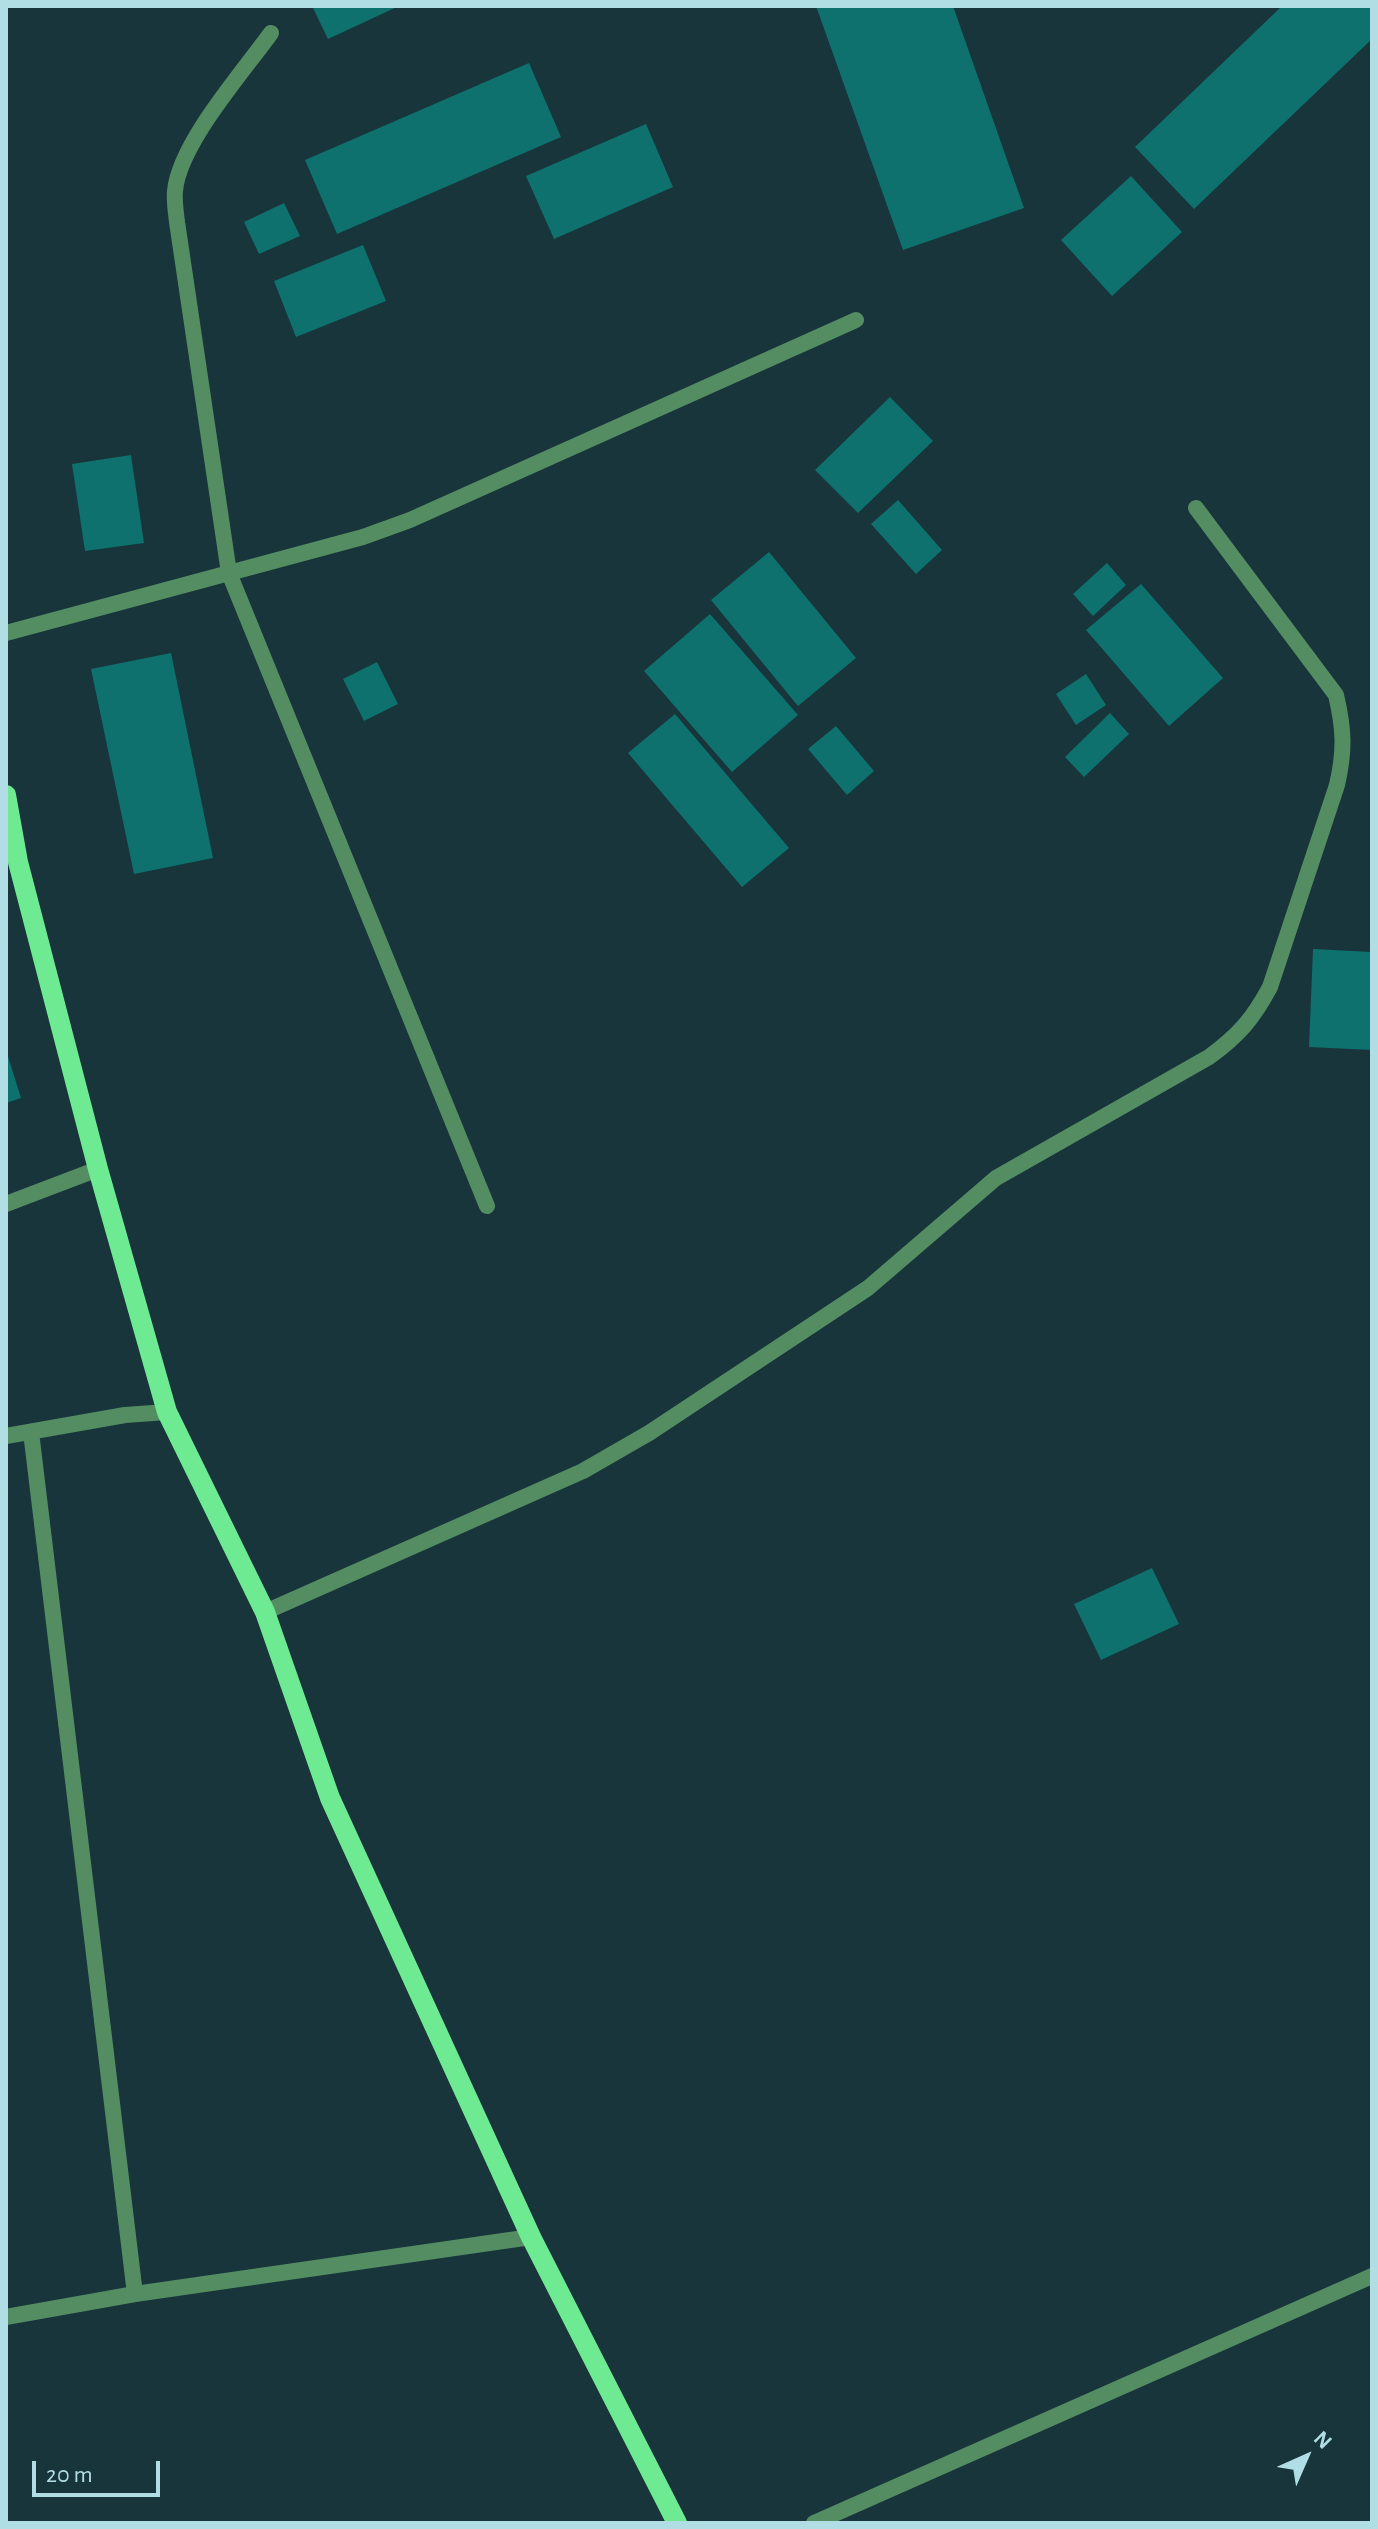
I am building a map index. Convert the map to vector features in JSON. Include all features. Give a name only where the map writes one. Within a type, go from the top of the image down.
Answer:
[{"type":"main road","points":[[6,795],[12,863],[167,1412],[265,1612],[330,1798],[531,2237],[677,2523]]},
{"type":"street","points":[[271,33],[198,134],[182,165],[175,191],[229,573],[487,1206]]},
{"type":"street","points":[[6,633],[363,537],[410,520],[856,320]]},
{"type":"street","points":[[265,1612],[583,1471],[649,1433],[868,1288],[996,1178],[1209,1057],[1234,1039],[1254,1016],[1270,987],[1337,785],[1343,757],[1344,727],[1336,695],[1196,508]]},
{"type":"street","points":[[6,1204],[98,1169]]},
{"type":"street","points":[[6,1436],[125,1415],[167,1412]]},
{"type":"street","points":[[31,1432],[135,2294]]},
{"type":"street","points":[[6,2317],[135,2294],[531,2237]]},
{"type":"street","points":[[814,2523],[1372,2276]]},
{"type":"building","points":[[312,6],[399,6],[328,39]]},
{"type":"building","points":[[816,6],[953,6],[1024,208],[903,250]]},
{"type":"building","points":[[1282,6],[1372,6],[1372,39],[1194,209],[1135,147]]},
{"type":"building","points":[[529,63],[561,137],[337,234],[305,160]]},
{"type":"building","points":[[646,124],[673,187],[554,239],[526,176]]},
{"type":"building","points":[[1131,176],[1182,232],[1112,296],[1061,240]]},
{"type":"building","points":[[284,203],[300,236],[259,254],[244,222]]},
{"type":"building","points":[[363,245],[386,301],[296,337],[274,281]]},
{"type":"building","points":[[890,397],[933,441],[858,513],[815,470]]},
{"type":"building","points":[[131,455],[144,543],[85,551],[72,464]]},
{"type":"building","points":[[898,500],[942,550],[916,574],[871,524]]},
{"type":"building","points":[[769,552],[856,658],[798,706],[711,600]]},
{"type":"building","points":[[1107,563],[1126,585],[1093,616],[1073,594]]},
{"type":"building","points":[[1141,584],[1223,678],[1169,726],[1086,630]]},
{"type":"building","points":[[710,614],[798,715],[732,772],[644,671]]},
{"type":"building","points":[[171,653],[213,858],[134,874],[91,669]]},
{"type":"building","points":[[377,662],[398,704],[364,721],[343,679]]},
{"type":"building","points":[[1086,674],[1106,705],[1076,725],[1056,694]]},
{"type":"building","points":[[1110,713],[1129,734],[1084,777],[1065,757]]},
{"type":"building","points":[[675,714],[789,848],[742,887],[628,753]]},
{"type":"building","points":[[836,726],[874,771],[847,795],[808,749]]},
{"type":"building","points":[[1313,949],[1372,952],[1372,1050],[1309,1047]]},
{"type":"building","points":[[6,1050],[21,1098],[6,1103]]},
{"type":"building","points":[[1152,1568],[1179,1624],[1101,1660],[1074,1604]]}]
